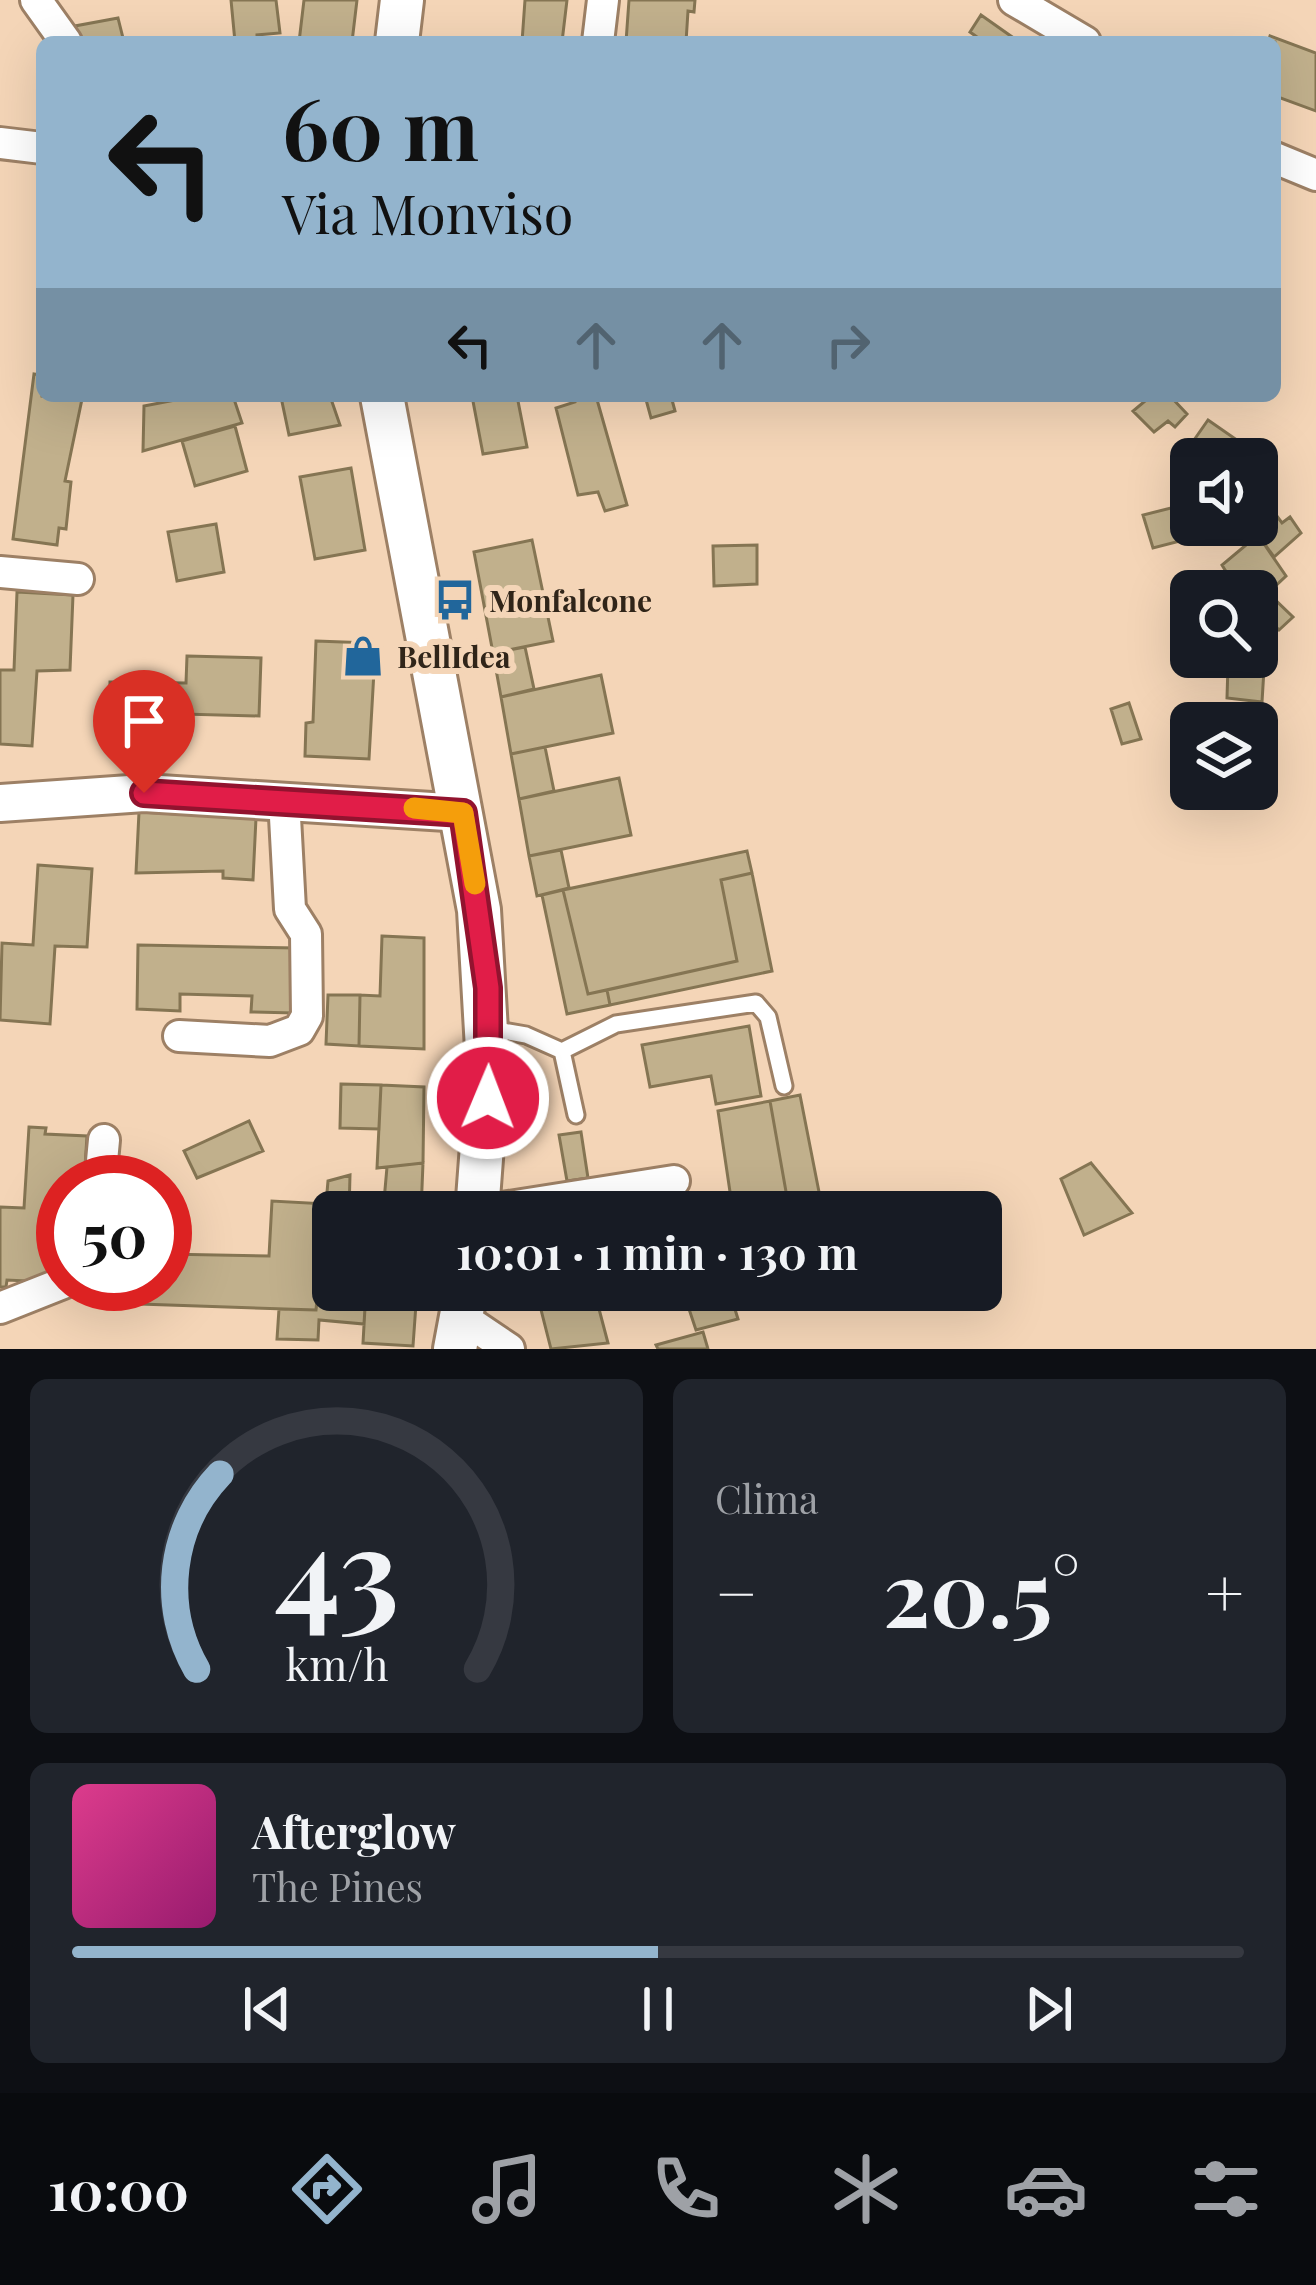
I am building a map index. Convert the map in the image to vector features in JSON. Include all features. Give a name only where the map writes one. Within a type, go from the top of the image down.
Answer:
[{"type":"main road","points":[[398,36],[402,0]]},
{"type":"main road","points":[[383,402],[479,910],[488,1028],[478,1191]]},
{"type":"street","points":[[36,0],[62,36]]},
{"type":"street","points":[[599,36],[603,0]]},
{"type":"street","points":[[1014,0],[1074,36]]},
{"type":"street","points":[[0,143],[36,147]]},
{"type":"street","points":[[1281,161],[1316,176]]},
{"type":"street","points":[[0,572],[78,579]]},
{"type":"street","points":[[0,802],[144,793],[463,813]]},
{"type":"street","points":[[178,1036],[270,1041],[299,1030],[307,1016],[306,934],[290,909],[284,799]]},
{"type":"street","points":[[103,1155],[104,1140]]},
{"type":"street","points":[[610,1191],[674,1181]]},
{"type":"street","points":[[0,1308],[36,1294]]},
{"type":"street","points":[[460,1318],[509,1349]]},
{"type":"lane","points":[[562,1051],[616,1024],[756,1003],[769,1017],[784,1086]]},
{"type":"lane","points":[[488,1028],[526,1035],[562,1051]]},
{"type":"lane","points":[[562,1051],[576,1115]]},
{"type":"building","points":[[231,0],[276,0],[280,33],[234,36]]},
{"type":"building","points":[[304,0],[357,0],[353,36],[300,36]]},
{"type":"building","points":[[525,0],[567,0],[563,36],[522,36]]},
{"type":"building","points":[[629,0],[695,0],[694,12],[688,11],[686,36],[626,36]]},
{"type":"building","points":[[981,15],[1011,36],[976,36],[970,32]]},
{"type":"building","points":[[118,18],[122,36],[79,36],[75,26]]},
{"type":"building","points":[[1281,40],[1316,53],[1316,111],[1281,98]]},
{"type":"building","points":[[36,374],[36,402],[81,402],[65,481],[71,482],[66,529],[59,528],[57,545],[13,539]]},
{"type":"building","points":[[235,402],[242,423],[143,451],[144,406]]},
{"type":"building","points":[[282,402],[332,402],[340,425],[289,435]]},
{"type":"building","points":[[473,402],[518,402],[527,447],[483,454]]},
{"type":"building","points":[[598,402],[627,505],[605,511],[598,492],[578,495],[556,408]]},
{"type":"building","points":[[647,402],[673,402],[675,411],[651,418]]},
{"type":"building","points":[[1144,402],[1176,402],[1187,414],[1175,427],[1168,421],[1154,432],[1133,411]]},
{"type":"building","points":[[1208,420],[1234,438],[1195,438]]},
{"type":"building","points":[[235,426],[247,471],[195,486],[182,441]]},
{"type":"building","points":[[351,468],[365,550],[315,559],[300,477]]},
{"type":"building","points":[[1170,508],[1170,544],[1153,548],[1143,515]]},
{"type":"building","points":[[1290,517],[1301,533],[1274,557],[1266,546],[1278,546],[1278,518],[1282,523]]},
{"type":"building","points":[[216,524],[224,572],[177,581],[168,532]]},
{"type":"building","points":[[532,540],[553,641],[493,653],[474,552]]},
{"type":"building","points":[[757,545],[757,584],[714,586],[713,546]]},
{"type":"building","points":[[1245,546],[1266,546],[1286,576],[1278,584],[1278,570],[1225,570],[1222,565]]},
{"type":"building","points":[[17,592],[73,595],[70,670],[37,671],[32,746],[0,744],[0,670],[14,670]]},
{"type":"building","points":[[1278,603],[1293,617],[1278,629]]},
{"type":"building","points":[[316,641],[369,643],[368,671],[374,671],[369,759],[305,756],[306,723],[313,722]]},
{"type":"building","points":[[525,647],[534,689],[501,697],[493,653]]},
{"type":"building","points":[[187,656],[261,658],[259,716],[183,714],[182,742],[109,740],[110,682],[186,683]]},
{"type":"building","points":[[601,675],[613,733],[511,754],[501,697]]},
{"type":"building","points":[[1228,678],[1263,678],[1262,702],[1227,698]]},
{"type":"building","points":[[1129,703],[1141,739],[1122,744],[1111,709]]},
{"type":"building","points":[[545,747],[554,791],[519,799],[511,754]]},
{"type":"building","points":[[619,778],[631,835],[529,856],[519,799]]},
{"type":"building","points":[[139,812],[256,818],[253,880],[223,878],[223,871],[136,873]]},
{"type":"building","points":[[561,850],[569,888],[537,896],[529,856]]},
{"type":"building","points":[[747,851],[752,873],[721,880],[737,961],[588,994],[563,890]]},
{"type":"building","points":[[38,865],[92,869],[87,947],[55,946],[50,1024],[0,1020],[2,943],[33,945]]},
{"type":"building","points":[[752,873],[772,971],[610,1005],[607,990],[737,961],[721,880]]},
{"type":"building","points":[[563,890],[588,994],[607,990],[610,1005],[567,1014],[542,895]]},
{"type":"building","points":[[382,936],[424,938],[424,1049],[359,1046],[360,995],[380,996]]},
{"type":"building","points":[[138,945],[296,948],[294,1013],[251,1012],[252,996],[180,994],[180,1011],[137,1009]]},
{"type":"building","points":[[328,995],[360,995],[359,1046],[326,1044]]},
{"type":"building","points":[[749,1026],[761,1096],[716,1104],[711,1076],[650,1087],[642,1045]]},
{"type":"building","points":[[341,1084],[381,1085],[379,1129],[340,1128]]},
{"type":"building","points":[[381,1085],[424,1087],[423,1163],[377,1168]]},
{"type":"building","points":[[800,1095],[819,1191],[786,1191],[770,1101]]},
{"type":"building","points":[[770,1101],[786,1191],[730,1191],[718,1111]]},
{"type":"building","points":[[249,1121],[263,1151],[197,1178],[192,1155],[184,1151]]},
{"type":"building","points":[[29,1127],[46,1128],[45,1134],[87,1136],[86,1155],[36,1155],[36,1281],[7,1280],[6,1287],[0,1287],[0,1207],[24,1208]]},
{"type":"building","points":[[581,1132],[588,1178],[567,1181],[559,1135]]},
{"type":"building","points":[[423,1163],[422,1191],[385,1191],[387,1167]]},
{"type":"building","points":[[1091,1163],[1132,1213],[1084,1235],[1061,1179]]},
{"type":"building","points":[[350,1175],[350,1191],[327,1191],[328,1181]]},
{"type":"building","points":[[272,1201],[312,1203],[312,1310],[192,1306],[192,1255],[269,1256]]},
{"type":"building","points":[[279,1309],[365,1311],[364,1324],[319,1320],[318,1340],[277,1339]]},
{"type":"building","points":[[365,1311],[416,1311],[413,1346],[363,1343]]},
{"type":"building","points":[[541,1311],[600,1311],[608,1343],[551,1349]]},
{"type":"building","points":[[690,1311],[736,1311],[738,1319],[696,1330]]},
{"type":"building","points":[[703,1332],[708,1349],[658,1349],[656,1345]]},
{"type":"slow traffic","points":[[414,808],[463,813],[475,884]]},
{"type":"place","name":"Monfalcone","points":[[455,600]]},
{"type":"place","name":"BellIdea","points":[[363,656]]},
{"type":"route","points":[[144,793],[463,813],[488,988],[488,1098]]}]
